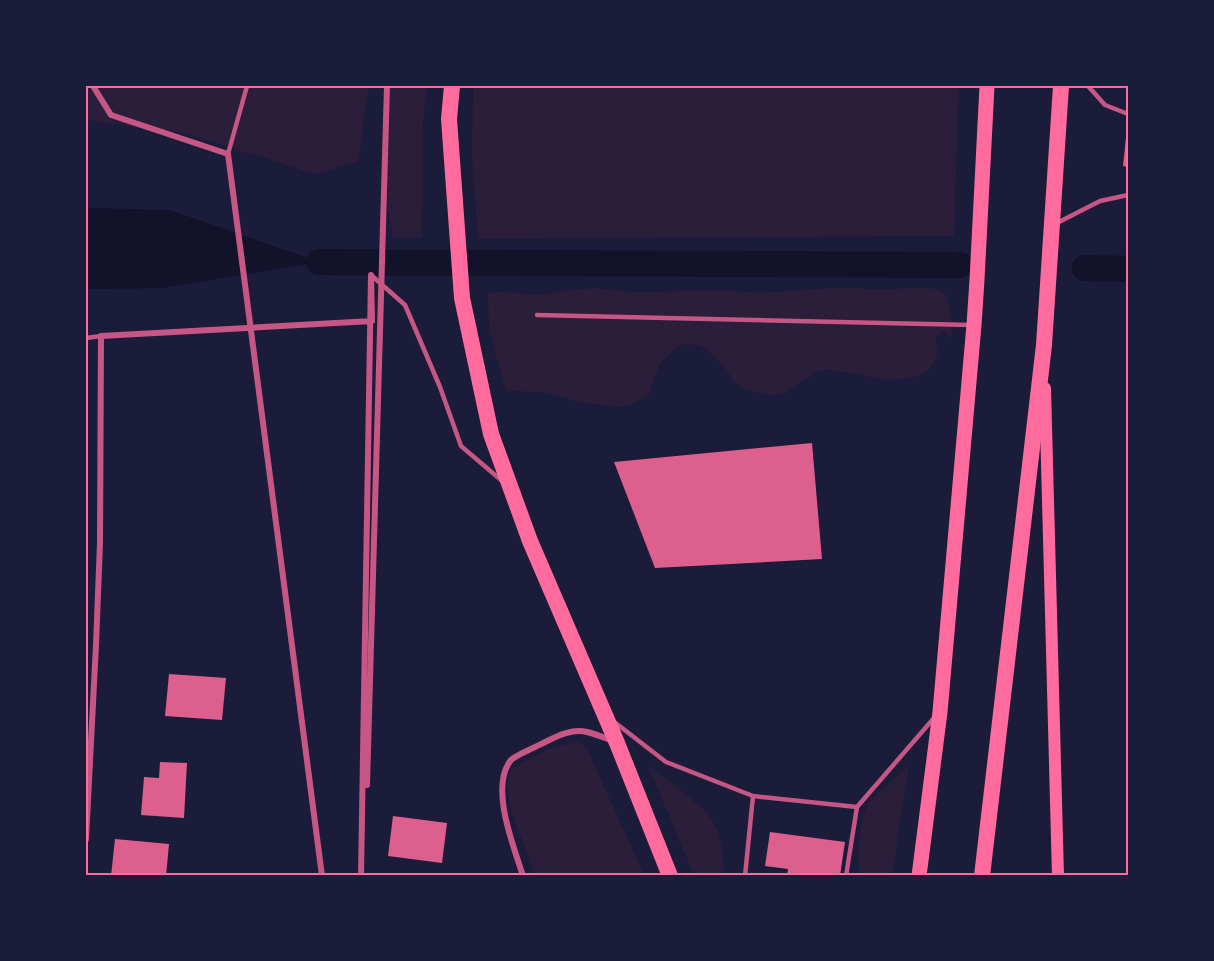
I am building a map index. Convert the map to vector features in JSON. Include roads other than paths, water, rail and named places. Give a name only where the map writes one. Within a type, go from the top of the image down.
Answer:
[{"type":"highway","points":[[452,86],[449,119],[462,298],[492,435],[530,541],[617,743],[670,876]]},
{"type":"highway","points":[[982,876],[1044,345],[1060,86]]},
{"type":"main road","points":[[919,876],[940,712],[974,325],[987,86]]},
{"type":"main road","points":[[1044,345],[1058,876]]},
{"type":"street","points":[[93,86],[111,115],[228,154],[322,876]]},
{"type":"street","points":[[363,876],[387,86]]},
{"type":"street","points":[[363,876],[371,275]]},
{"type":"street","points":[[86,839],[100,543],[101,336],[372,321],[371,275]]},
{"type":"street","points":[[523,876],[512,843],[502,795],[502,783],[512,759],[560,735],[573,732],[586,731],[617,743]]},
{"type":"lane","points":[[228,154],[247,86]]},
{"type":"lane","points":[[1088,86],[1105,105],[1128,114]]},
{"type":"lane","points":[[1052,223],[1100,201],[1128,195]]},
{"type":"lane","points":[[371,275],[405,305],[440,387],[461,446],[510,487]]},
{"type":"lane","points":[[537,315],[974,325]]},
{"type":"lane","points":[[86,338],[101,336]]},
{"type":"lane","points":[[846,876],[857,807],[940,712]]},
{"type":"lane","points":[[604,713],[666,762],[753,796],[857,807]]},
{"type":"lane","points":[[745,876],[753,796]]},
{"type":"waterway","points":[[319,262],[960,265]]},
{"type":"waterway","points":[[1085,268],[1128,269]]}]
